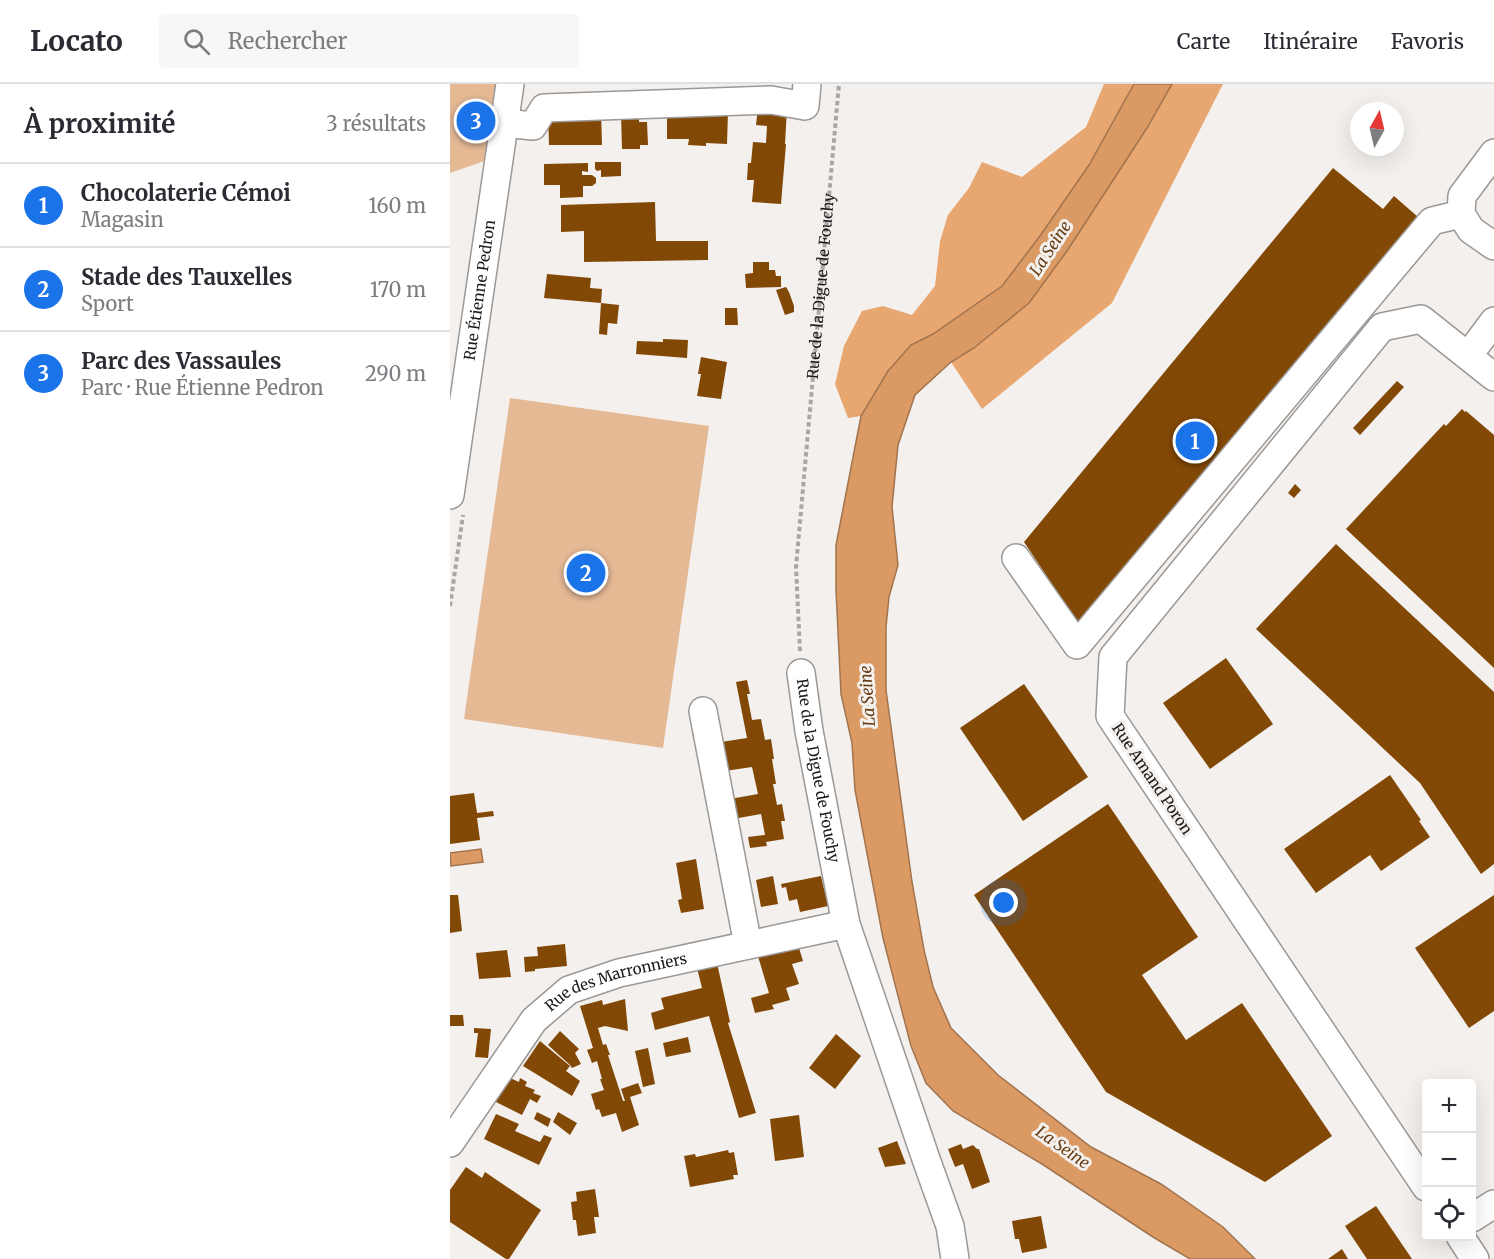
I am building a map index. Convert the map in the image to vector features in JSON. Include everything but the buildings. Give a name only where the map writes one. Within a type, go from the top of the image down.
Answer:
[{"type":"street","name":"Rue Étienne Pedron","points":[[450,495],[510,84]]},
{"type":"street","points":[[504,123],[533,126],[544,108],[771,100],[805,105],[807,84]]},
{"type":"street","points":[[1494,153],[1462,196],[1461,214],[1471,230],[1494,246]]},
{"type":"street","points":[[1016,558],[1077,645],[1432,221],[1461,214]]},
{"type":"street","name":"Rue Amand Poron","points":[[1422,1181],[1110,716],[1113,657],[1382,327],[1421,319],[1468,356]]},
{"type":"street","points":[[1494,321],[1468,356],[1494,377]]},
{"type":"street","name":"Rue de la Digue de Fouchy","points":[[801,673],[809,731],[846,924],[950,1226],[955,1259]]},
{"type":"street","points":[[703,711],[748,945]]},
{"type":"street","name":"Rue des Marronniers","points":[[452,1138],[534,1020],[568,990],[619,973],[846,924]]},
{"type":"street","points":[[1476,1215],[1494,1204]]},
{"type":"street","points":[[1463,1241],[1475,1259]]},
{"type":"path","name":"Rue de la Digue de Fouchy","points":[[801,673],[796,567],[839,84]]},
{"type":"shaded area","points":[[450,84],[507,84],[496,157],[450,173]]},
{"type":"shaded area","points":[[1104,84],[1134,84],[1089,165],[1002,286],[933,335],[911,345],[888,371],[861,416],[848,418],[835,384],[844,346],[862,311],[883,306],[912,315],[935,286],[940,241],[948,215],[969,188],[982,162],[1022,177],[1086,127]]},
{"type":"shaded area","points":[[1172,84],[1223,84],[1112,303],[982,409],[951,362],[977,346],[1029,303],[1067,251],[1147,128]]},
{"type":"shaded area","points":[[510,398],[709,426],[663,748],[464,719]]},
{"type":"water","name":"La Seine","points":[[1134,84],[1172,84],[1147,128],[1067,251],[1029,303],[974,348],[951,362],[915,395],[898,445],[892,507],[898,565],[889,597],[886,627],[886,690],[912,882],[924,950],[933,987],[951,1028],[998,1075],[1091,1147],[1161,1184],[1223,1227],[1255,1259],[1190,1259],[1042,1164],[953,1111],[926,1083],[911,1046],[883,938],[855,790],[852,743],[841,694],[836,545],[861,416],[888,371],[911,345],[933,334],[1002,286],[1089,165]]},
{"type":"water","points":[[481,849],[483,862],[451,866],[450,853]]},
{"type":"place","name":"Parc des Vassaules","points":[[476,121]]},
{"type":"place","name":"Chocolaterie Cémoi","points":[[1195,441]]},
{"type":"place","name":"Stade des Tauxelles","points":[[586,573]]}]
